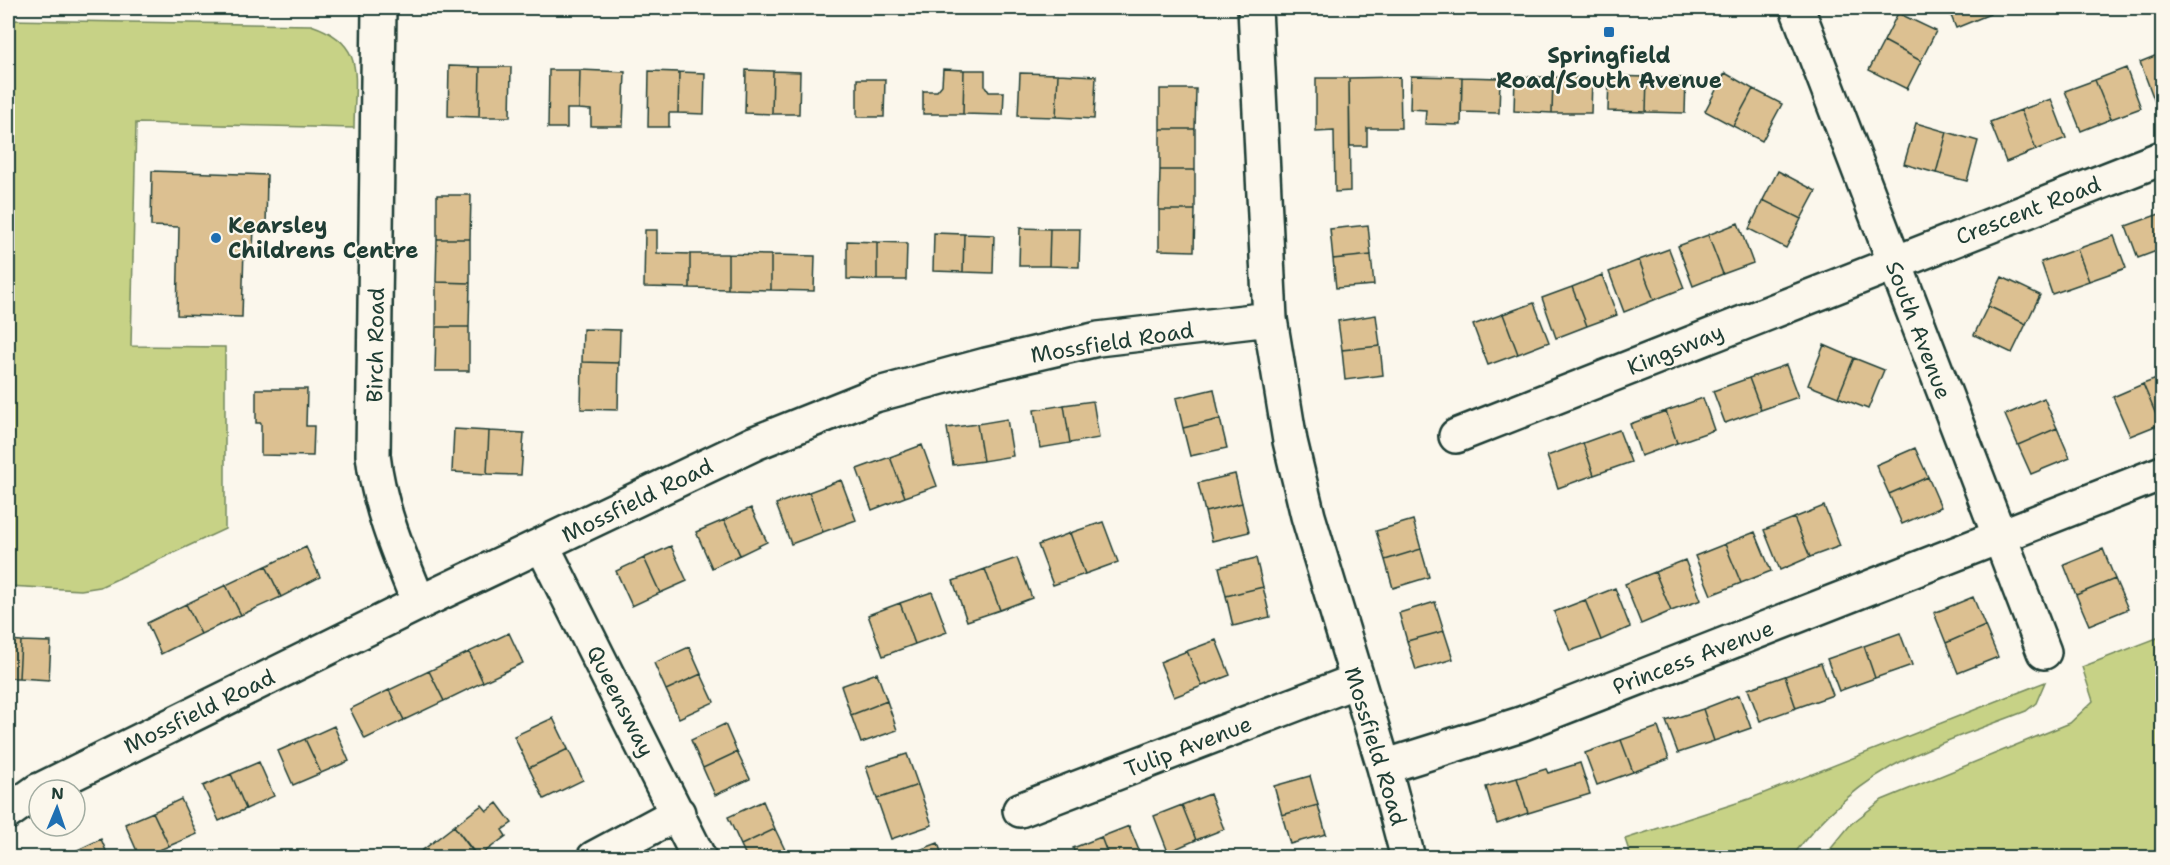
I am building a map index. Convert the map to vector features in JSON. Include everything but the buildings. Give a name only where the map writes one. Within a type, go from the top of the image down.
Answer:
[{"type":"street","name":"Birch Road","points":[[379,8],[374,455],[376,486],[384,517],[419,603]]},
{"type":"street","name":"Mossfield Road","points":[[1255,8],[1270,319],[1290,441],[1308,516],[1356,681],[1384,767],[1408,858]]},
{"type":"street","name":"South Avenue","points":[[1797,8],[2044,652]]},
{"type":"street","name":"Crescent Road","points":[[1893,262],[2163,158]]},
{"type":"street","name":"Kingsway","points":[[1456,436],[1893,262]]},
{"type":"street","name":"Mossfield Road","points":[[63,778],[419,603],[755,443],[875,395],[986,365],[1098,339],[1270,319]]},
{"type":"street","points":[[2000,538],[2163,473]]},
{"type":"street","name":"Princess Avenue","points":[[1384,767],[1521,724],[2000,538]]},
{"type":"street","name":"Queensway","points":[[542,545],[699,858]]},
{"type":"street","name":"Tulip Avenue","points":[[1020,810],[1356,681]]},
{"type":"street","name":"Mossfield Road","points":[[8,812],[27,799]]},
{"type":"street","points":[[594,858],[678,813]]},
{"type":"green space","points":[[8,20],[311,25],[342,42],[350,53],[354,65],[354,128],[136,123],[131,346],[225,347],[225,529],[100,587],[81,590],[8,586]]},
{"type":"green space","points":[[2162,636],[2162,857],[1824,857],[1851,824],[1882,800],[2070,723],[2093,701],[2082,667]]},
{"type":"green space","points":[[2045,682],[2036,703],[2026,711],[1924,750],[1860,787],[1816,827],[1792,857],[1631,857],[1625,839],[1749,799]]},
{"type":"place","name":"Springfield Road/South Avenue","points":[[1609,32]]},
{"type":"place","name":"Kearsley Childrens Centre","points":[[216,238]]}]
